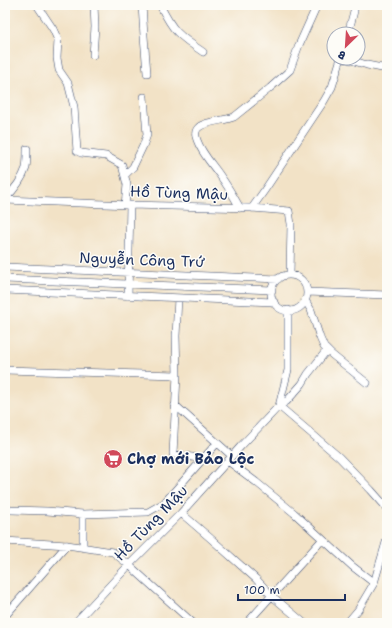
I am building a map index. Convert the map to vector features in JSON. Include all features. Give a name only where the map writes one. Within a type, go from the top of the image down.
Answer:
[{"type":"street","points":[[37,5],[58,40],[57,58],[59,70],[68,83],[74,107],[77,150],[82,154],[106,156],[122,164],[127,185],[128,296]]},
{"type":"street","points":[[93,55],[95,27],[94,5]]},
{"type":"street","points":[[142,5],[147,74]]},
{"type":"street","points":[[160,5],[166,18],[177,32],[203,52]]},
{"type":"street","points":[[240,208],[229,188],[199,144],[195,134],[196,130],[200,126],[211,122],[234,118],[290,70],[299,45],[317,5]]},
{"type":"street","points":[[350,26],[354,11]]},
{"type":"street","points":[[366,65],[387,69]]},
{"type":"street","points":[[252,208],[324,101],[332,87],[340,66]]},
{"type":"street","points":[[125,175],[133,167],[147,135],[144,97]]},
{"type":"street","points":[[5,200],[20,180],[26,167],[27,149]]},
{"type":"street","name":"Hồ Tùng Mậu","points":[[5,200],[252,208],[289,211],[291,224],[290,275]]},
{"type":"street","name":"Nguyễn Công Trứ","points":[[5,267],[278,279]]},
{"type":"street","points":[[290,275],[302,281],[307,292],[303,304],[296,309],[288,310],[280,308],[274,302],[272,298],[272,290],[273,285],[278,279],[290,275]]},
{"type":"street","name":"Nguyễn Công Trứ","points":[[5,279],[272,290]]},
{"type":"street","points":[[5,290],[274,302]]},
{"type":"street","points":[[307,292],[387,295]]},
{"type":"street","points":[[178,298],[176,336],[177,375],[173,454],[204,458]]},
{"type":"street","points":[[305,300],[324,347],[367,383]]},
{"type":"street","name":"Hồ Tùng Mậu","points":[[279,406],[288,370],[288,310]]},
{"type":"street","name":"Hồ Tùng Mậu","points":[[78,622],[128,565],[181,513],[279,406],[287,401],[302,384],[327,350]]},
{"type":"street","points":[[5,370],[177,375]]},
{"type":"street","points":[[175,405],[217,443],[230,459],[294,513],[352,566],[374,583]]},
{"type":"street","points":[[279,406],[339,457],[387,508]]},
{"type":"street","points":[[5,509],[83,514],[148,512],[164,502],[217,443]]},
{"type":"street","points":[[181,513],[272,596],[304,623]]},
{"type":"street","points":[[83,514],[84,547]]},
{"type":"street","points":[[347,623],[358,610],[374,583],[387,539]]},
{"type":"street","points":[[247,623],[322,540]]},
{"type":"street","points":[[5,541],[68,545],[113,552],[193,623]]},
{"type":"street","points":[[5,616],[68,545]]},
{"type":"place","name":"Chợ mới Bảo Lộc","points":[[113,459]]}]
